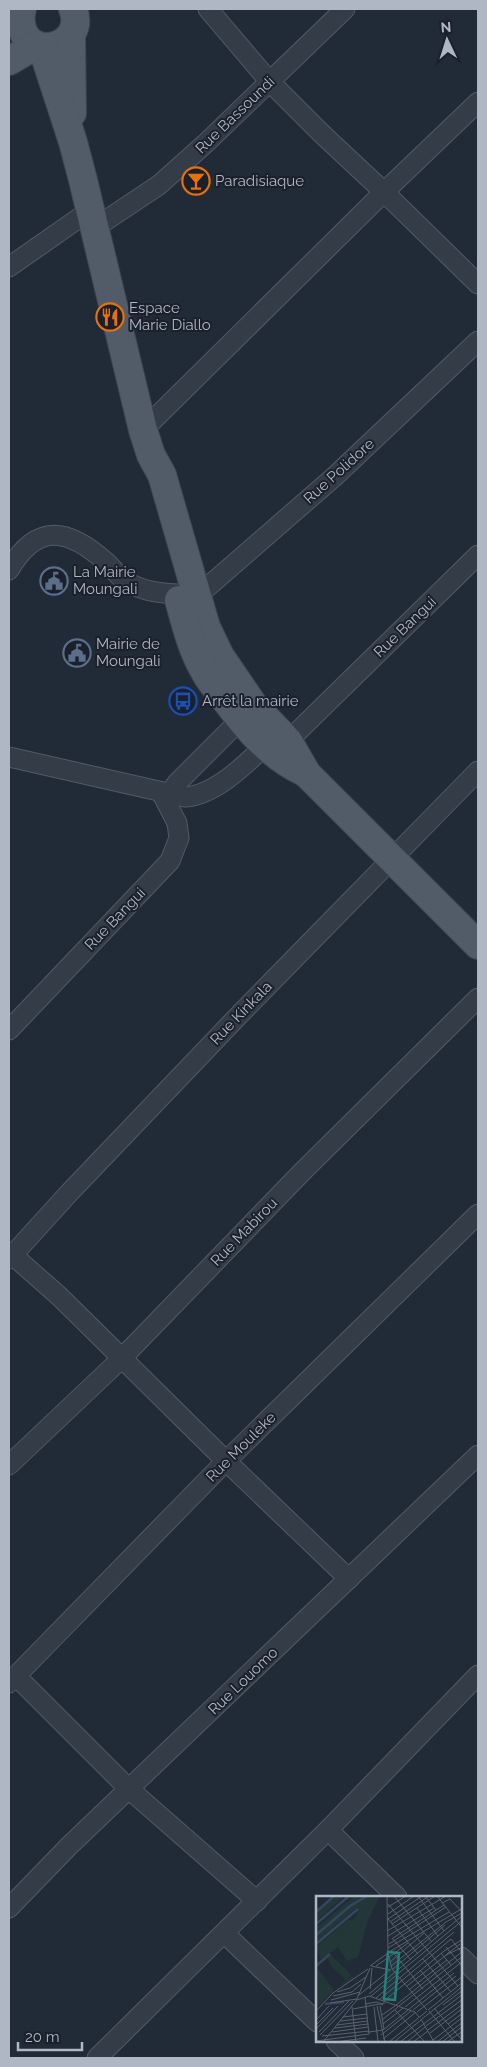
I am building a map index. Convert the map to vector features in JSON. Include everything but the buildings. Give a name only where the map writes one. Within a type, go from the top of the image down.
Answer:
[{"type":"main road","points":[[73,9],[75,15],[75,26],[71,36],[73,142]]},
{"type":"main road","points":[[17,20],[24,35],[39,46],[73,142],[147,443],[148,479],[187,596],[190,639],[205,673],[277,740],[289,765],[308,774],[478,945]]},
{"type":"main road","points":[[9,60],[39,46],[52,47],[63,43],[71,36]]},
{"type":"street","points":[[208,9],[270,82],[321,134],[384,192],[478,284]]},
{"type":"street","name":"Rue Bassoundi","points":[[9,267],[91,220],[159,185],[207,142],[344,9]]},
{"type":"street","points":[[147,443],[384,192],[478,102]]},
{"type":"street","name":"Rue Polidore","points":[[187,596],[334,477],[478,340]]},
{"type":"street","points":[[9,570],[19,553],[41,537],[58,534],[84,545],[106,562],[122,578],[148,592],[187,596]]},
{"type":"street","name":"Rue Bangui","points":[[9,757],[185,797],[197,796],[208,792],[277,740],[478,555]]},
{"type":"street","points":[[165,793],[247,713]]},
{"type":"street","name":"Rue Kinkala","points":[[10,1256],[166,1091],[392,857],[478,771]]},
{"type":"street","name":"Rue Bangui","points":[[9,1030],[170,861],[179,838],[177,823],[165,793]]},
{"type":"street","name":"Rue Mabirou","points":[[9,1465],[122,1358],[303,1171],[478,998]]},
{"type":"street","name":"Rue Mouleke","points":[[12,1680],[226,1461],[478,1214]]},
{"type":"street","points":[[10,1256],[59,1296],[226,1461],[350,1579]]},
{"type":"street","name":"Rue Louomo","points":[[9,1908],[129,1789],[478,1455]]},
{"type":"street","points":[[97,2058],[328,1830],[478,1675]]},
{"type":"street","points":[[12,1680],[129,1789],[257,1901]]},
{"type":"street","points":[[328,1830],[396,1896]]},
{"type":"street","points":[[224,1933],[316,2021]]},
{"type":"street","points":[[462,1958],[478,1974]]},
{"type":"street","points":[[337,2042],[354,2058]]},
{"type":"place","name":"Paradisiaque","points":[[196,181]]},
{"type":"place","name":"Espace Marie Diallo","points":[[110,317]]},
{"type":"place","name":"La Mairie Moungali","points":[[54,581]]},
{"type":"place","name":"Mairie de Moungali","points":[[77,653]]},
{"type":"place","name":"Arrêt la mairie","points":[[183,701]]}]
